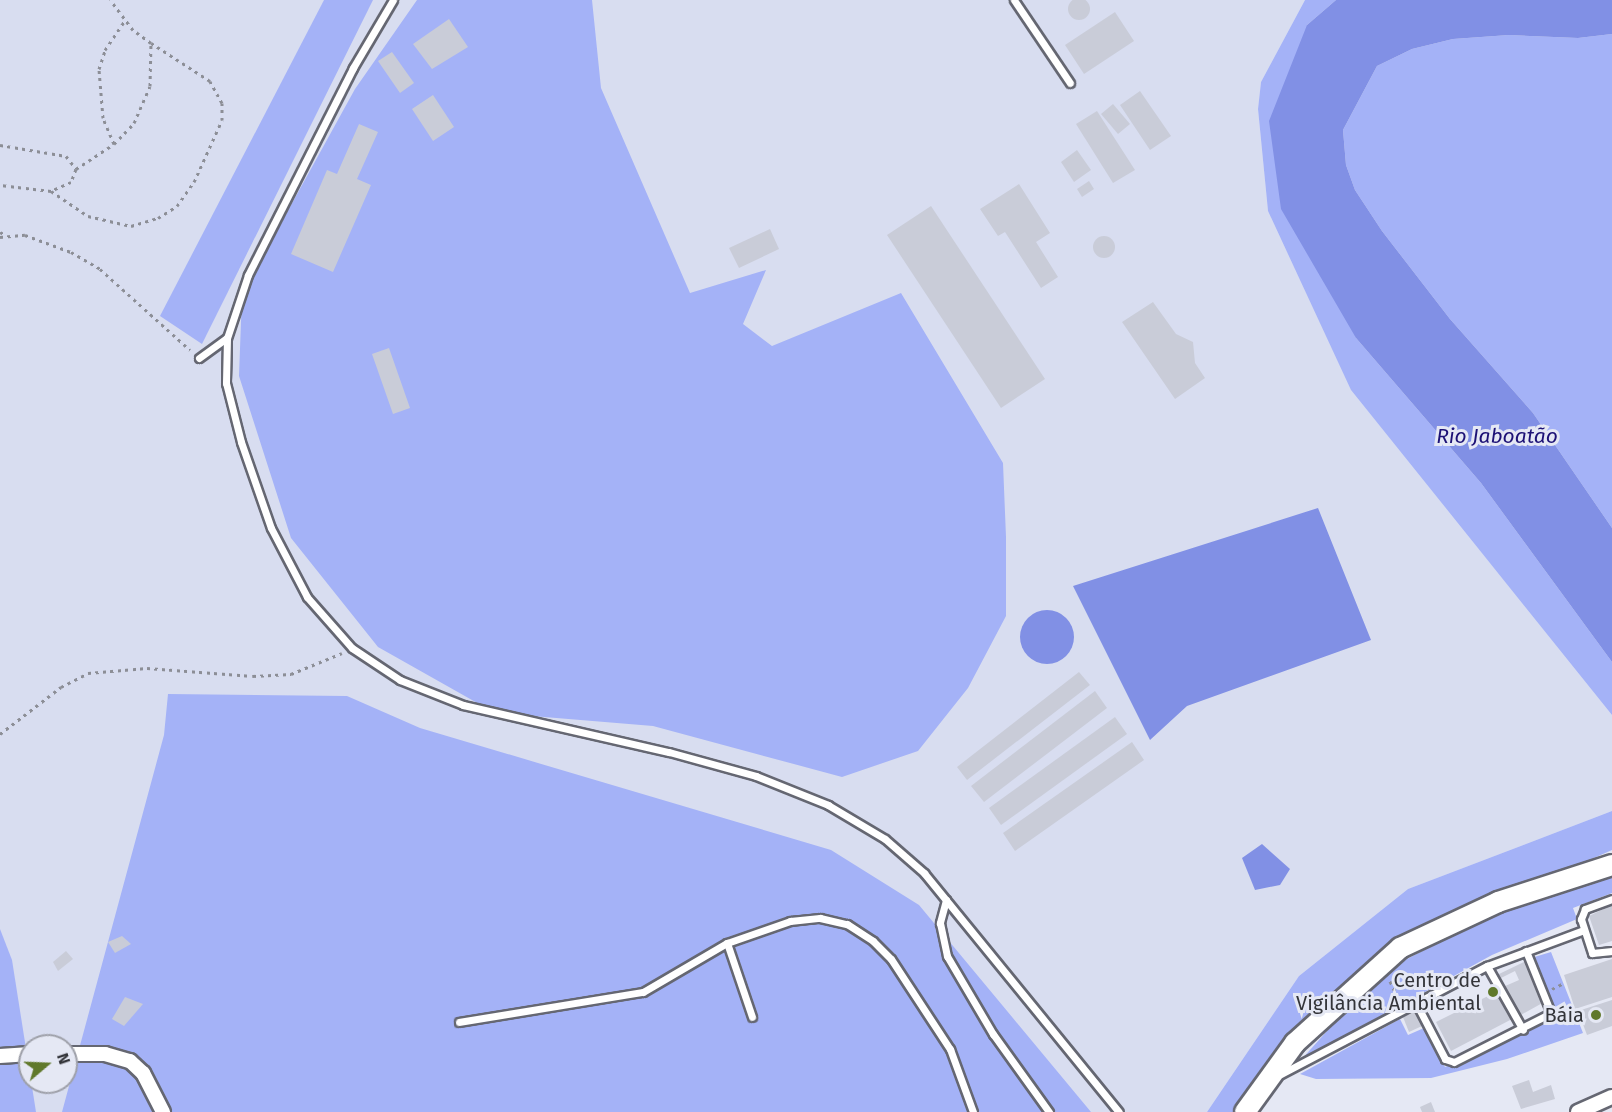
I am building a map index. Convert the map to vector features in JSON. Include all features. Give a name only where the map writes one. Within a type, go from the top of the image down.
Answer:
[{"type":"main road","points":[[1245,1112],[1295,1043],[1400,948],[1498,902],[1612,865]]},
{"type":"street","points":[[78,1054],[105,1054],[130,1061],[143,1073],[163,1112]]},
{"type":"street","points":[[0,1056],[18,1055]]},
{"type":"street","points":[[1578,1112],[1612,1097]]},
{"type":"lane","points":[[393,0],[353,68],[248,275],[227,338],[226,382],[271,528],[307,597],[352,648],[400,680],[463,705],[669,752],[756,776],[828,804],[885,839],[924,873],[1119,1112]]},
{"type":"lane","points":[[1014,0],[1070,83]]},
{"type":"lane","points":[[199,358],[227,338]]},
{"type":"lane","points":[[1612,899],[1582,911],[1584,930],[1592,953],[1612,951]]},
{"type":"lane","points":[[946,900],[940,923],[947,956],[993,1034],[1049,1112]]},
{"type":"lane","points":[[459,1022],[643,992],[727,943],[790,921],[820,918],[847,924],[873,941],[931,1016],[961,1074],[973,1112]]},
{"type":"lane","points":[[1264,1083],[1487,966],[1584,930]]},
{"type":"lane","points":[[727,943],[752,1017]]},
{"type":"lane","points":[[1416,1003],[1449,1063],[1523,1030],[1551,1013],[1526,951]]},
{"type":"lane","points":[[1487,966],[1523,1030]]},
{"type":"path","points":[[0,185],[51,191],[88,216],[131,226],[158,218],[177,206],[194,182],[222,120],[222,103],[210,81],[151,43],[125,20],[110,0]]},
{"type":"path","points":[[114,144],[104,118],[99,69],[105,50],[125,20]]},
{"type":"path","points":[[51,191],[71,182],[76,170],[114,144],[145,105],[150,86],[151,43]]},
{"type":"path","points":[[0,145],[66,156],[76,170]]},
{"type":"path","points":[[0,232],[6,235]]},
{"type":"path","points":[[0,237],[25,235],[70,252],[100,269],[199,358]]},
{"type":"path","points":[[0,734],[61,687],[88,673],[147,668],[253,676],[291,674],[352,648]]},
{"type":"shaded area","points":[[0,0],[1305,0],[1261,82],[1258,109],[1268,211],[1352,391],[1612,715],[1612,811],[1408,889],[1299,976],[1207,1112],[0,1112]]},
{"type":"shaded area","points":[[324,0],[373,0],[202,344],[160,316]]},
{"type":"shaded area","points":[[417,0],[592,0],[601,88],[690,293],[766,270],[743,324],[772,346],[901,293],[1003,463],[1006,537],[1006,616],[968,688],[918,751],[842,777],[653,726],[495,713],[378,647],[291,538],[239,376],[242,294],[355,89]]},
{"type":"shaded area","points":[[1305,0],[1336,0],[1307,25],[1356,338],[1481,483],[1612,662],[1612,715],[1351,390],[1268,211],[1258,109],[1261,82]]},
{"type":"shaded area","points":[[1612,34],[1612,528],[1533,413],[1450,319],[1382,231],[1355,190],[1346,165],[1343,130],[1377,66],[1412,49],[1453,39],[1509,35],[1578,38]]},
{"type":"shaded area","points":[[168,694],[347,696],[420,728],[831,850],[919,905],[1091,1112],[62,1112],[67,1094],[78,1094],[78,1053],[164,735]]},
{"type":"shaded area","points":[[1612,811],[1612,850],[1429,931],[1318,1022],[1257,1112],[1207,1112],[1299,976],[1408,889]]},
{"type":"shaded area","points":[[1612,873],[1612,893],[1573,908],[1577,919],[1492,955],[1301,1060],[1336,1021],[1401,962],[1501,911]]},
{"type":"shaded area","points":[[0,929],[12,960],[24,1034],[18,1034],[18,1094],[33,1094],[36,1112],[0,1112]]},
{"type":"shaded area","points":[[1551,952],[1583,1033],[1507,1059],[1431,1078],[1316,1079],[1300,1074],[1400,1019],[1408,1035],[1424,1028],[1445,1067],[1556,1015],[1531,958]]},
{"type":"water","name":"Rio Jaboatão","points":[[1336,0],[1612,0],[1612,34],[1578,38],[1509,35],[1453,39],[1412,49],[1377,66],[1343,130],[1346,165],[1355,190],[1382,231],[1450,319],[1533,413],[1612,528],[1612,662],[1481,483],[1356,338],[1281,209],[1269,121],[1307,25]]},
{"type":"water","points":[[1318,508],[1371,640],[1187,706],[1150,740],[1073,586]]},
{"type":"water","points":[[1047,610],[1057,612],[1066,618],[1072,627],[1074,637],[1072,647],[1066,656],[1057,662],[1047,664],[1037,662],[1028,656],[1022,647],[1020,637],[1022,627],[1028,618],[1037,612]]},
{"type":"water","points":[[1262,844],[1290,869],[1280,885],[1255,890],[1242,858]]},
{"type":"building","points":[[1079,-2],[1087,1],[1090,9],[1087,17],[1079,20],[1071,17],[1068,9],[1071,1]]},
{"type":"building","points":[[1115,12],[1134,41],[1084,74],[1065,45]]},
{"type":"building","points":[[449,19],[468,47],[432,69],[413,44]]},
{"type":"building","points":[[392,52],[414,83],[400,93],[378,61]]},
{"type":"building","points":[[1140,91],[1171,136],[1150,150],[1120,105]]},
{"type":"building","points":[[433,95],[454,127],[433,141],[412,109]]},
{"type":"building","points":[[1113,104],[1130,124],[1118,134],[1101,114]]},
{"type":"building","points":[[1097,111],[1135,170],[1113,183],[1076,124]]},
{"type":"building","points":[[359,124],[378,132],[357,179],[371,185],[333,272],[291,254],[327,170],[337,174]]},
{"type":"building","points":[[1077,150],[1091,170],[1074,182],[1061,162]]},
{"type":"building","points":[[1089,181],[1094,189],[1082,197],[1077,189]]},
{"type":"building","points":[[1019,184],[1050,233],[1036,242],[1058,277],[1041,288],[1005,232],[998,236],[980,209]]},
{"type":"building","points":[[931,206],[1045,379],[1001,408],[887,235]]},
{"type":"building","points":[[770,229],[779,249],[739,268],[729,248]]},
{"type":"building","points":[[1104,236],[1112,239],[1115,247],[1112,255],[1104,258],[1096,255],[1093,247],[1096,239]]},
{"type":"building","points":[[1153,302],[1176,334],[1193,342],[1195,363],[1205,378],[1175,399],[1122,322]]},
{"type":"building","points":[[389,348],[410,408],[393,414],[372,354]]},
{"type":"building","points":[[1079,672],[1090,685],[967,780],[957,767]]},
{"type":"building","points":[[1095,691],[1107,708],[984,802],[971,786]]},
{"type":"building","points":[[1115,717],[1127,734],[1001,825],[989,808]]},
{"type":"building","points":[[1132,742],[1144,760],[1015,851],[1003,833]]},
{"type":"building","points":[[1612,905],[1612,941],[1599,945],[1589,916]]},
{"type":"building","points":[[122,936],[131,944],[115,953],[108,942]]},
{"type":"building","points":[[66,951],[73,959],[58,971],[53,962]]},
{"type":"building","points":[[1612,959],[1612,997],[1575,1009],[1564,975]]},
{"type":"building","points":[[1526,961],[1546,1001],[1519,1016],[1503,987],[1519,980],[1515,971],[1499,979],[1497,975]]},
{"type":"building","points":[[1498,991],[1512,1019],[1451,1051],[1436,1022]]},
{"type":"building","points":[[125,997],[143,1004],[124,1026],[112,1019]]},
{"type":"building","name":"Báia","points":[[1612,1000],[1612,1026],[1587,1035],[1578,1011]]},
{"type":"building","points":[[1415,1012],[1422,1026],[1409,1032],[1403,1017]]},
{"type":"building","points":[[1529,1080],[1533,1092],[1551,1085],[1555,1099],[1521,1109],[1512,1086]]},
{"type":"building","points":[[1431,1102],[1435,1112],[1422,1112],[1420,1107]]},
{"type":"place","name":"Centro de Vigilância Ambiental","points":[[1493,992]]},
{"type":"place","name":"Báia","points":[[1596,1015]]}]
